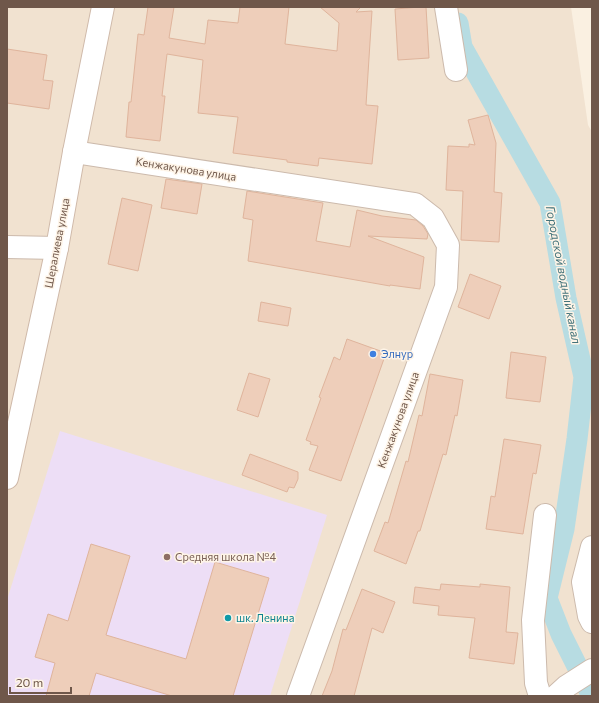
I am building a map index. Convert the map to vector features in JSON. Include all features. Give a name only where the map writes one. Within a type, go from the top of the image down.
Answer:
[{"type":"street","name":"Шералиева улица","points":[[7,478],[57,248],[74,152],[103,7]]},
{"type":"street","points":[[446,7],[456,70]]},
{"type":"street","name":"Кенжакунова улица","points":[[74,152],[415,204],[433,218],[448,245],[446,288],[298,696]]},
{"type":"street","points":[[7,247],[57,248]]},
{"type":"street","points":[[540,696],[536,683],[533,620],[545,516]]},
{"type":"street","points":[[592,547],[584,582],[589,616],[592,622]]},
{"type":"street","points":[[561,691],[592,670]]},
{"type":"shaded area","points":[[7,7],[571,7],[588,125],[592,132],[592,696],[7,696]]},
{"type":"shaded area","name":"Средняя школа №4","points":[[60,431],[327,515],[270,696],[7,696],[7,600]]},
{"type":"building","points":[[148,7],[174,7],[169,38],[205,44],[208,20],[238,23],[240,7],[289,7],[285,44],[337,51],[339,23],[320,7],[361,7],[356,12],[372,11],[366,105],[378,106],[372,164],[319,158],[318,166],[287,162],[287,160],[233,153],[238,117],[198,113],[203,60],[167,54],[162,96],[165,96],[160,141],[126,137],[138,34],[144,35]]},
{"type":"building","points":[[426,7],[429,58],[398,60],[395,9]]},
{"type":"building","points":[[7,49],[47,55],[43,80],[53,81],[49,109],[7,103]]},
{"type":"building","points":[[488,115],[496,143],[494,192],[502,193],[499,242],[461,240],[463,191],[446,190],[448,146],[469,147],[469,144],[475,145],[468,120]]},
{"type":"building","points":[[166,179],[202,184],[197,214],[161,208]]},
{"type":"building","points":[[247,191],[323,203],[316,241],[350,247],[357,210],[382,216],[416,220],[423,226],[428,234],[427,239],[368,236],[424,257],[420,289],[390,286],[248,261],[253,220],[243,218]]},
{"type":"building","points":[[122,198],[152,205],[138,271],[108,264]]},
{"type":"building","points":[[470,274],[501,286],[489,319],[458,307]]},
{"type":"building","points":[[261,302],[291,308],[288,326],[258,321]]},
{"type":"building","points":[[347,339],[386,353],[341,481],[309,470],[318,446],[310,444],[311,442],[306,440],[321,398],[319,397],[334,357],[340,360]]},
{"type":"building","points":[[511,352],[546,357],[540,402],[506,398]]},
{"type":"building","points":[[249,373],[270,379],[258,417],[237,410]]},
{"type":"building","points":[[430,374],[463,380],[457,416],[455,415],[446,455],[443,454],[420,531],[418,531],[406,564],[374,551],[385,522],[388,523],[406,461],[408,462],[419,415],[422,416]]},
{"type":"building","points":[[504,439],[541,445],[536,474],[533,473],[523,534],[486,529],[491,496],[495,497]]},
{"type":"building","points":[[250,454],[298,472],[298,479],[294,488],[289,487],[287,492],[242,475]]},
{"type":"building","name":"шк. Ленина","points":[[91,544],[130,556],[106,635],[186,659],[215,562],[269,578],[233,696],[172,696],[96,673],[89,696],[46,696],[55,663],[35,657],[48,614],[68,621]]},
{"type":"building","points":[[441,584],[480,587],[480,584],[510,587],[506,632],[518,633],[514,664],[469,658],[475,618],[438,615],[439,606],[413,603],[415,587],[440,590]]},
{"type":"building","points":[[362,589],[395,602],[383,633],[372,628],[354,696],[322,696],[332,671],[343,629],[346,630]]},
{"type":"waterway","name":"Городской водный канал","points":[[458,23],[462,47],[550,203],[566,298],[584,377],[564,529],[547,598],[561,634],[592,696]]},
{"type":"place","name":"Элнур","points":[[373,354]]},
{"type":"place","name":"Средняя школа №4","points":[[167,557]]},
{"type":"place","name":"шк. Ленина","points":[[228,618]]}]
